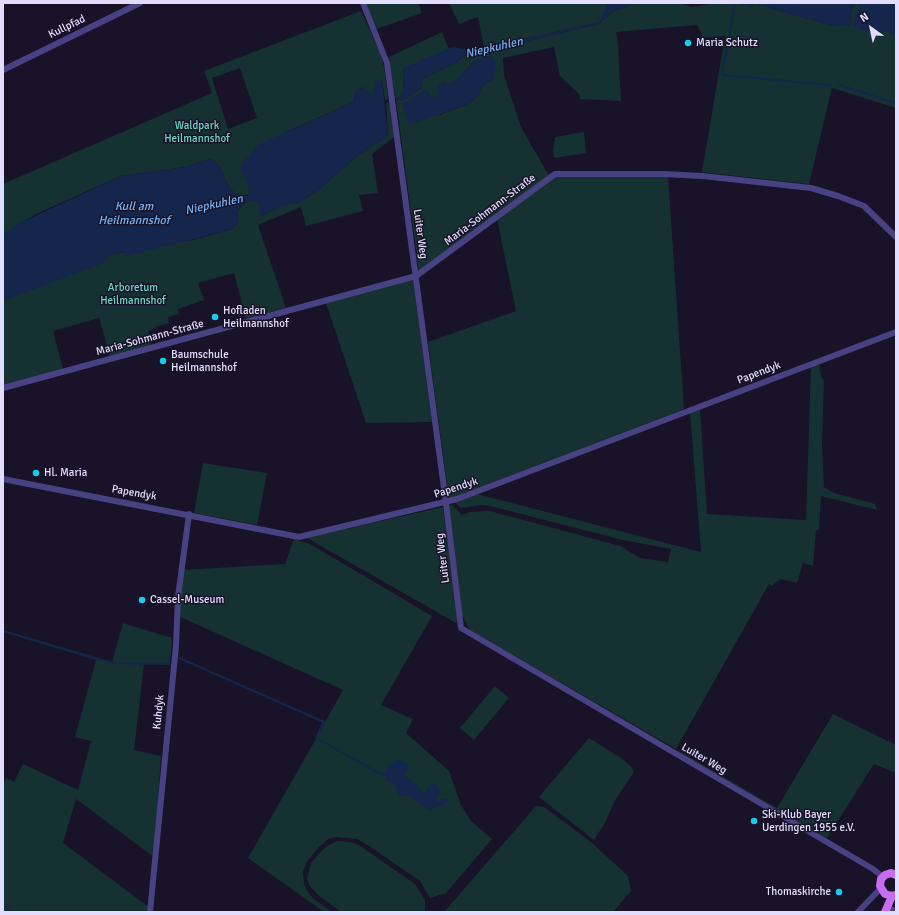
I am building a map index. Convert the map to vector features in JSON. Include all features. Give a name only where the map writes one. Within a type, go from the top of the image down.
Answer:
[{"type":"main road","points":[[886,910],[894,895],[885,894],[880,889],[880,882],[883,877],[888,874],[895,873]]},
{"type":"street","name":"Kullpfad","points":[[3,70],[140,3]]},
{"type":"street","name":"Luiter Weg","points":[[363,3],[387,63],[446,503],[461,628],[883,877]]},
{"type":"street","name":"Maria-Sohmann-Straße","points":[[3,388],[416,276],[555,174],[674,175],[811,188],[864,206],[896,237]]},
{"type":"street","name":"Papendyk","points":[[3,479],[189,514],[299,537],[446,503],[896,332]]},
{"type":"street","name":"Kuhdyk","points":[[150,912],[176,639],[178,597],[189,514]]},
{"type":"street","points":[[858,912],[880,889]]},
{"type":"street","points":[[886,910],[896,911]]},
{"type":"green space","points":[[365,3],[418,3],[422,13],[377,29]]},
{"type":"green space","points":[[449,3],[609,3],[600,22],[484,48],[478,17],[459,24]]},
{"type":"green space","points":[[637,3],[679,3],[691,7],[720,3],[737,3],[752,7],[753,3],[834,26],[849,26],[854,3],[861,3],[856,19],[870,32],[890,32],[896,35],[896,108],[832,88],[809,184],[702,172],[725,36],[701,38],[702,34],[697,25],[616,32],[621,101],[580,99],[579,94],[560,76],[554,47],[503,58],[504,75],[521,127],[549,176],[419,272],[396,100],[405,99],[422,88],[421,83],[425,77],[456,63],[464,56],[599,24],[614,11]],"holes":[[[475,60],[494,78],[482,86],[477,97],[466,105],[439,115],[427,91],[432,98],[438,96],[444,83],[450,85],[460,77]]]},
{"type":"green space","name":"Waldpark Heilmannshof","points":[[361,11],[380,52],[384,67],[388,99],[385,100],[382,80],[374,92],[369,94],[363,87],[356,91],[353,102],[288,131],[249,195],[237,196],[228,185],[218,164],[210,159],[185,167],[121,176],[36,214],[3,234],[3,184],[212,93],[204,71]],"holes":[[[240,68],[257,118],[228,129],[212,78]]]},
{"type":"green space","points":[[442,32],[449,49],[403,69],[404,92],[401,96],[395,98],[389,57]]},
{"type":"green space","name":"Arboretum Heilmannshof","points":[[389,101],[394,137],[372,154],[378,193],[359,195],[363,211],[306,226],[301,207],[258,225],[286,308],[246,319],[234,273],[198,283],[204,300],[178,309],[179,314],[168,317],[169,323],[158,326],[148,332],[151,345],[110,356],[99,318],[53,331],[63,369],[3,385],[3,301],[109,255],[193,240],[233,229],[238,221],[237,211],[249,200],[256,201],[259,204],[259,212],[261,216],[283,205],[300,202],[318,190],[357,156],[388,136],[386,103]]},
{"type":"green space","points":[[584,132],[586,153],[554,158],[553,150],[555,137]]},
{"type":"green space","points":[[556,175],[668,177],[684,409],[449,499],[428,342],[516,311],[497,219]]},
{"type":"green space","points":[[413,280],[432,422],[366,423],[326,303]]},
{"type":"green space","points":[[819,363],[821,376],[824,381],[822,443],[824,487],[834,493],[875,504],[877,510],[821,496],[819,530],[816,530],[813,566],[803,563],[797,583],[780,579],[772,586],[769,584],[676,749],[470,630],[462,615],[449,506],[452,505],[462,515],[470,512],[490,511],[620,546],[640,558],[668,562],[671,549],[623,540],[490,506],[481,505],[461,508],[454,502],[477,494],[701,552],[690,412],[700,409],[707,514],[806,520],[811,365]]},
{"type":"green space","points":[[203,463],[267,473],[257,525],[194,513]]},
{"type":"green space","points":[[443,507],[458,620],[456,623],[307,538]]},
{"type":"green space","points":[[294,539],[310,544],[432,616],[381,705],[413,719],[406,733],[449,771],[461,805],[471,821],[492,839],[446,893],[430,898],[420,881],[372,848],[357,839],[336,837],[328,839],[317,849],[306,863],[303,872],[304,884],[307,891],[314,899],[332,912],[324,912],[248,858],[325,723],[178,657],[325,722],[343,690],[178,616],[182,570],[285,564]]},
{"type":"green space","points":[[123,623],[172,638],[170,664],[144,664],[134,750],[161,756],[154,857],[76,799],[63,843],[150,908],[149,912],[3,912],[3,784],[6,778],[14,782],[23,764],[78,790],[91,741],[75,737],[96,660],[3,632],[3,630],[112,662]]},
{"type":"green space","points":[[495,686],[509,698],[474,740],[460,728]]},
{"type":"green space","points":[[833,714],[896,745],[896,773],[874,764],[827,838],[676,751],[679,751],[777,808]]},
{"type":"green space","points":[[589,738],[624,760],[634,772],[614,802],[606,821],[594,840],[539,797]]},
{"type":"green space","points":[[536,806],[544,807],[591,842],[628,876],[631,891],[613,912],[444,912]]},
{"type":"green space","points":[[337,841],[350,842],[359,845],[415,884],[425,900],[425,912],[341,912],[318,895],[309,885],[307,878],[311,863],[325,847]]},
{"type":"water","name":"Niepkuhlen","points":[[609,3],[637,3],[614,11],[599,24],[464,56],[456,63],[425,77],[421,83],[422,88],[405,99],[396,100],[395,98],[401,96],[404,92],[403,69],[424,59],[453,47],[467,51],[479,49],[600,22]]},
{"type":"water","points":[[737,3],[753,3],[752,7]]},
{"type":"water","points":[[753,3],[854,3],[849,26],[834,26]]},
{"type":"water","points":[[861,3],[896,3],[896,35],[890,32],[870,32],[852,26]]},
{"type":"water","points":[[491,55],[496,63],[494,78],[482,86],[477,97],[466,105],[409,125],[402,104],[424,90],[427,91],[432,98],[438,96],[438,86],[444,82],[450,85],[460,77],[475,60]]},
{"type":"water","name":"Kull am Heilmannshof","points":[[382,80],[388,136],[357,156],[318,190],[300,202],[283,205],[261,216],[259,212],[259,204],[256,201],[252,202],[249,200],[237,211],[238,221],[233,229],[127,256],[124,252],[109,255],[106,262],[3,301],[3,234],[20,223],[121,176],[185,167],[210,159],[218,164],[228,185],[237,196],[248,196],[250,193],[241,168],[245,160],[258,145],[353,102],[356,91],[363,87],[369,94],[374,91],[376,81]]},
{"type":"water","points":[[398,760],[406,762],[409,765],[408,770],[404,774],[416,784],[423,793],[426,793],[428,786],[435,783],[441,791],[435,800],[437,801],[447,798],[450,801],[429,810],[410,796],[400,796],[396,791],[397,787],[386,780],[386,770],[393,762]]},
{"type":"waterway","points":[[735,3],[722,75],[830,85]]},
{"type":"waterway","points":[[839,85],[896,103]]},
{"type":"waterway","points":[[3,631],[112,663],[169,664],[170,654]]},
{"type":"waterway","points":[[179,658],[324,722],[316,738],[379,773],[388,775]]},
{"type":"waterway","points":[[3,906],[11,912]]},
{"type":"place","name":"Maria Schutz","points":[[688,43]]},
{"type":"place","name":"Hofladen Heilmannshof","points":[[215,317]]},
{"type":"place","name":"Baumschule Heilmannshof","points":[[163,361]]},
{"type":"place","name":"Hl. Maria","points":[[36,473]]},
{"type":"place","name":"Cassel-Museum","points":[[142,600]]},
{"type":"place","name":"Ski-Klub Bayer Uerdingen 1955 e.V.","points":[[754,821]]},
{"type":"place","name":"Thomaskirche","points":[[839,892]]}]
